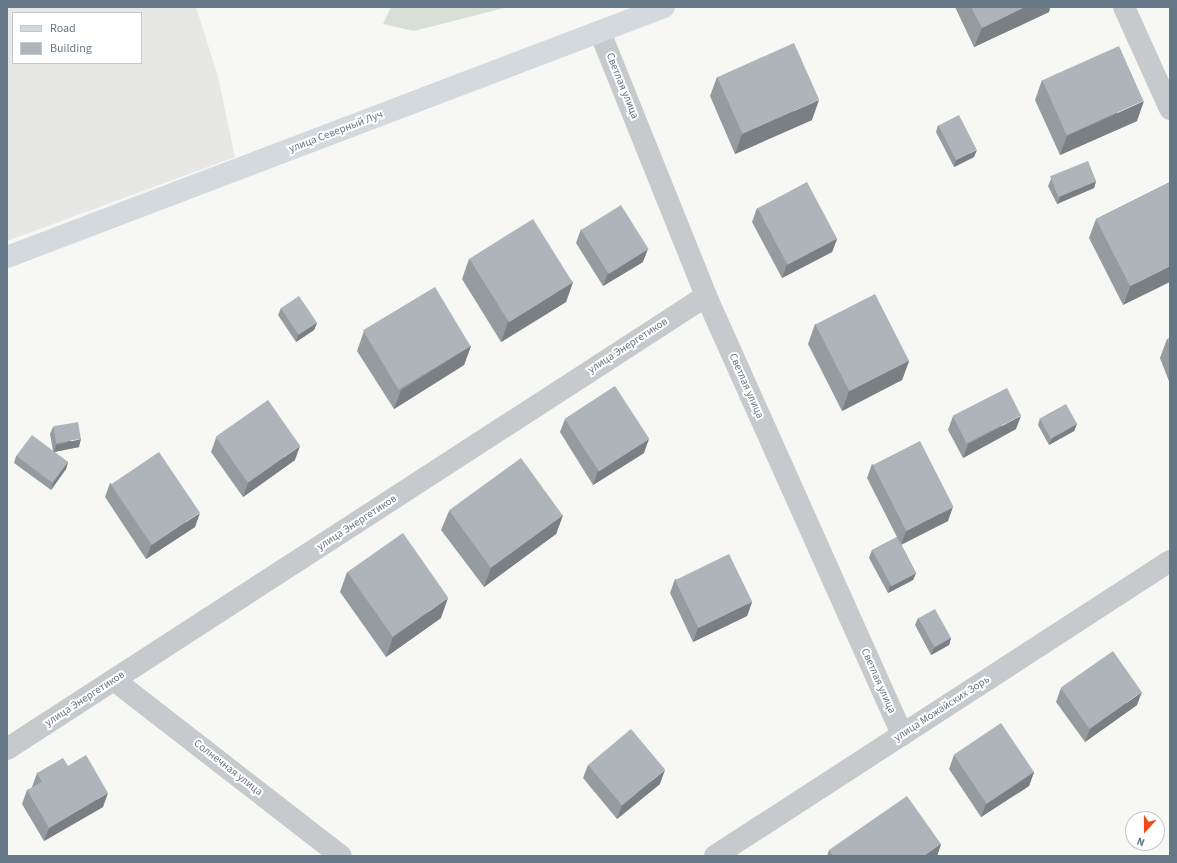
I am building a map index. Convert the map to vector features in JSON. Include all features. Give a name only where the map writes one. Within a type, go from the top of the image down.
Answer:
[{"type":"street","name":"улица Северный Луч","points":[[7,257],[664,7]]},
{"type":"street","points":[[1124,7],[1170,109]]},
{"type":"street","name":"Светлая улица","points":[[600,32],[706,296],[902,735]]},
{"type":"street","name":"улица Энергетиков","points":[[7,749],[706,296]]},
{"type":"street","name":"улица Можайских Зорь","points":[[715,856],[1170,561]]},
{"type":"street","name":"Солнечная улица","points":[[114,680],[341,856]]},
{"type":"shaded area","points":[[7,7],[196,7],[218,77],[235,157],[7,241]]},
{"type":"shaded area","points":[[391,7],[508,7],[414,31],[383,24]]},
{"type":"building","points":[[971,7],[1025,7],[982,28]]},
{"type":"building","points":[[794,43],[819,100],[742,134],[717,77]]},
{"type":"building","points":[[1119,46],[1143,101],[1067,135],[1042,80]]},
{"type":"building","points":[[959,115],[977,150],[956,160],[939,125]]},
{"type":"building","points":[[1088,161],[1096,181],[1058,197],[1050,176]]},
{"type":"building","points":[[807,182],[837,239],[788,265],[758,208]]},
{"type":"building","points":[[1170,182],[1170,266],[1130,286],[1096,219]]},
{"type":"building","points":[[621,205],[649,249],[609,274],[581,230]]},
{"type":"building","points":[[533,219],[573,283],[509,322],[469,259]]},
{"type":"building","points":[[435,287],[471,346],[399,389],[363,330]]},
{"type":"building","points":[[875,294],[909,361],[849,391],[815,324]]},
{"type":"building","points":[[299,296],[317,323],[299,335],[281,308]]},
{"type":"building","points":[[1170,338],[1170,346],[1167,339]]},
{"type":"building","points":[[615,386],[649,439],[599,472],[565,419]]},
{"type":"building","points":[[1007,388],[1021,416],[967,443],[953,416]]},
{"type":"building","points":[[268,400],[300,446],[248,483],[216,437]]},
{"type":"building","points":[[1066,404],[1077,424],[1051,439],[1040,419]]},
{"type":"building","points":[[78,422],[81,439],[56,443],[53,426]]},
{"type":"building","points":[[32,435],[68,462],[52,483],[16,456]]},
{"type":"building","points":[[920,441],[954,507],[906,531],[873,465]]},
{"type":"building","points":[[159,452],[200,513],[152,545],[111,484]]},
{"type":"building","points":[[521,458],[563,515],[491,568],[449,510]]},
{"type":"building","points":[[403,533],[448,598],[393,637],[347,572]]},
{"type":"building","points":[[897,537],[916,573],[892,586],[872,550]]},
{"type":"building","points":[[729,554],[752,602],[698,628],[675,580]]},
{"type":"building","points":[[935,609],[951,638],[934,647],[918,618]]},
{"type":"building","points":[[1113,651],[1142,692],[1089,729],[1061,688]]},
{"type":"building","points":[[1001,723],[1034,772],[987,804],[954,755]]},
{"type":"building","points":[[631,729],[665,770],[622,806],[588,765]]},
{"type":"building","points":[[86,755],[108,793],[49,828],[27,790],[42,782],[37,773],[63,758],[68,766]]},
{"type":"building","points":[[907,796],[941,844],[924,856],[833,856],[829,850]]}]
